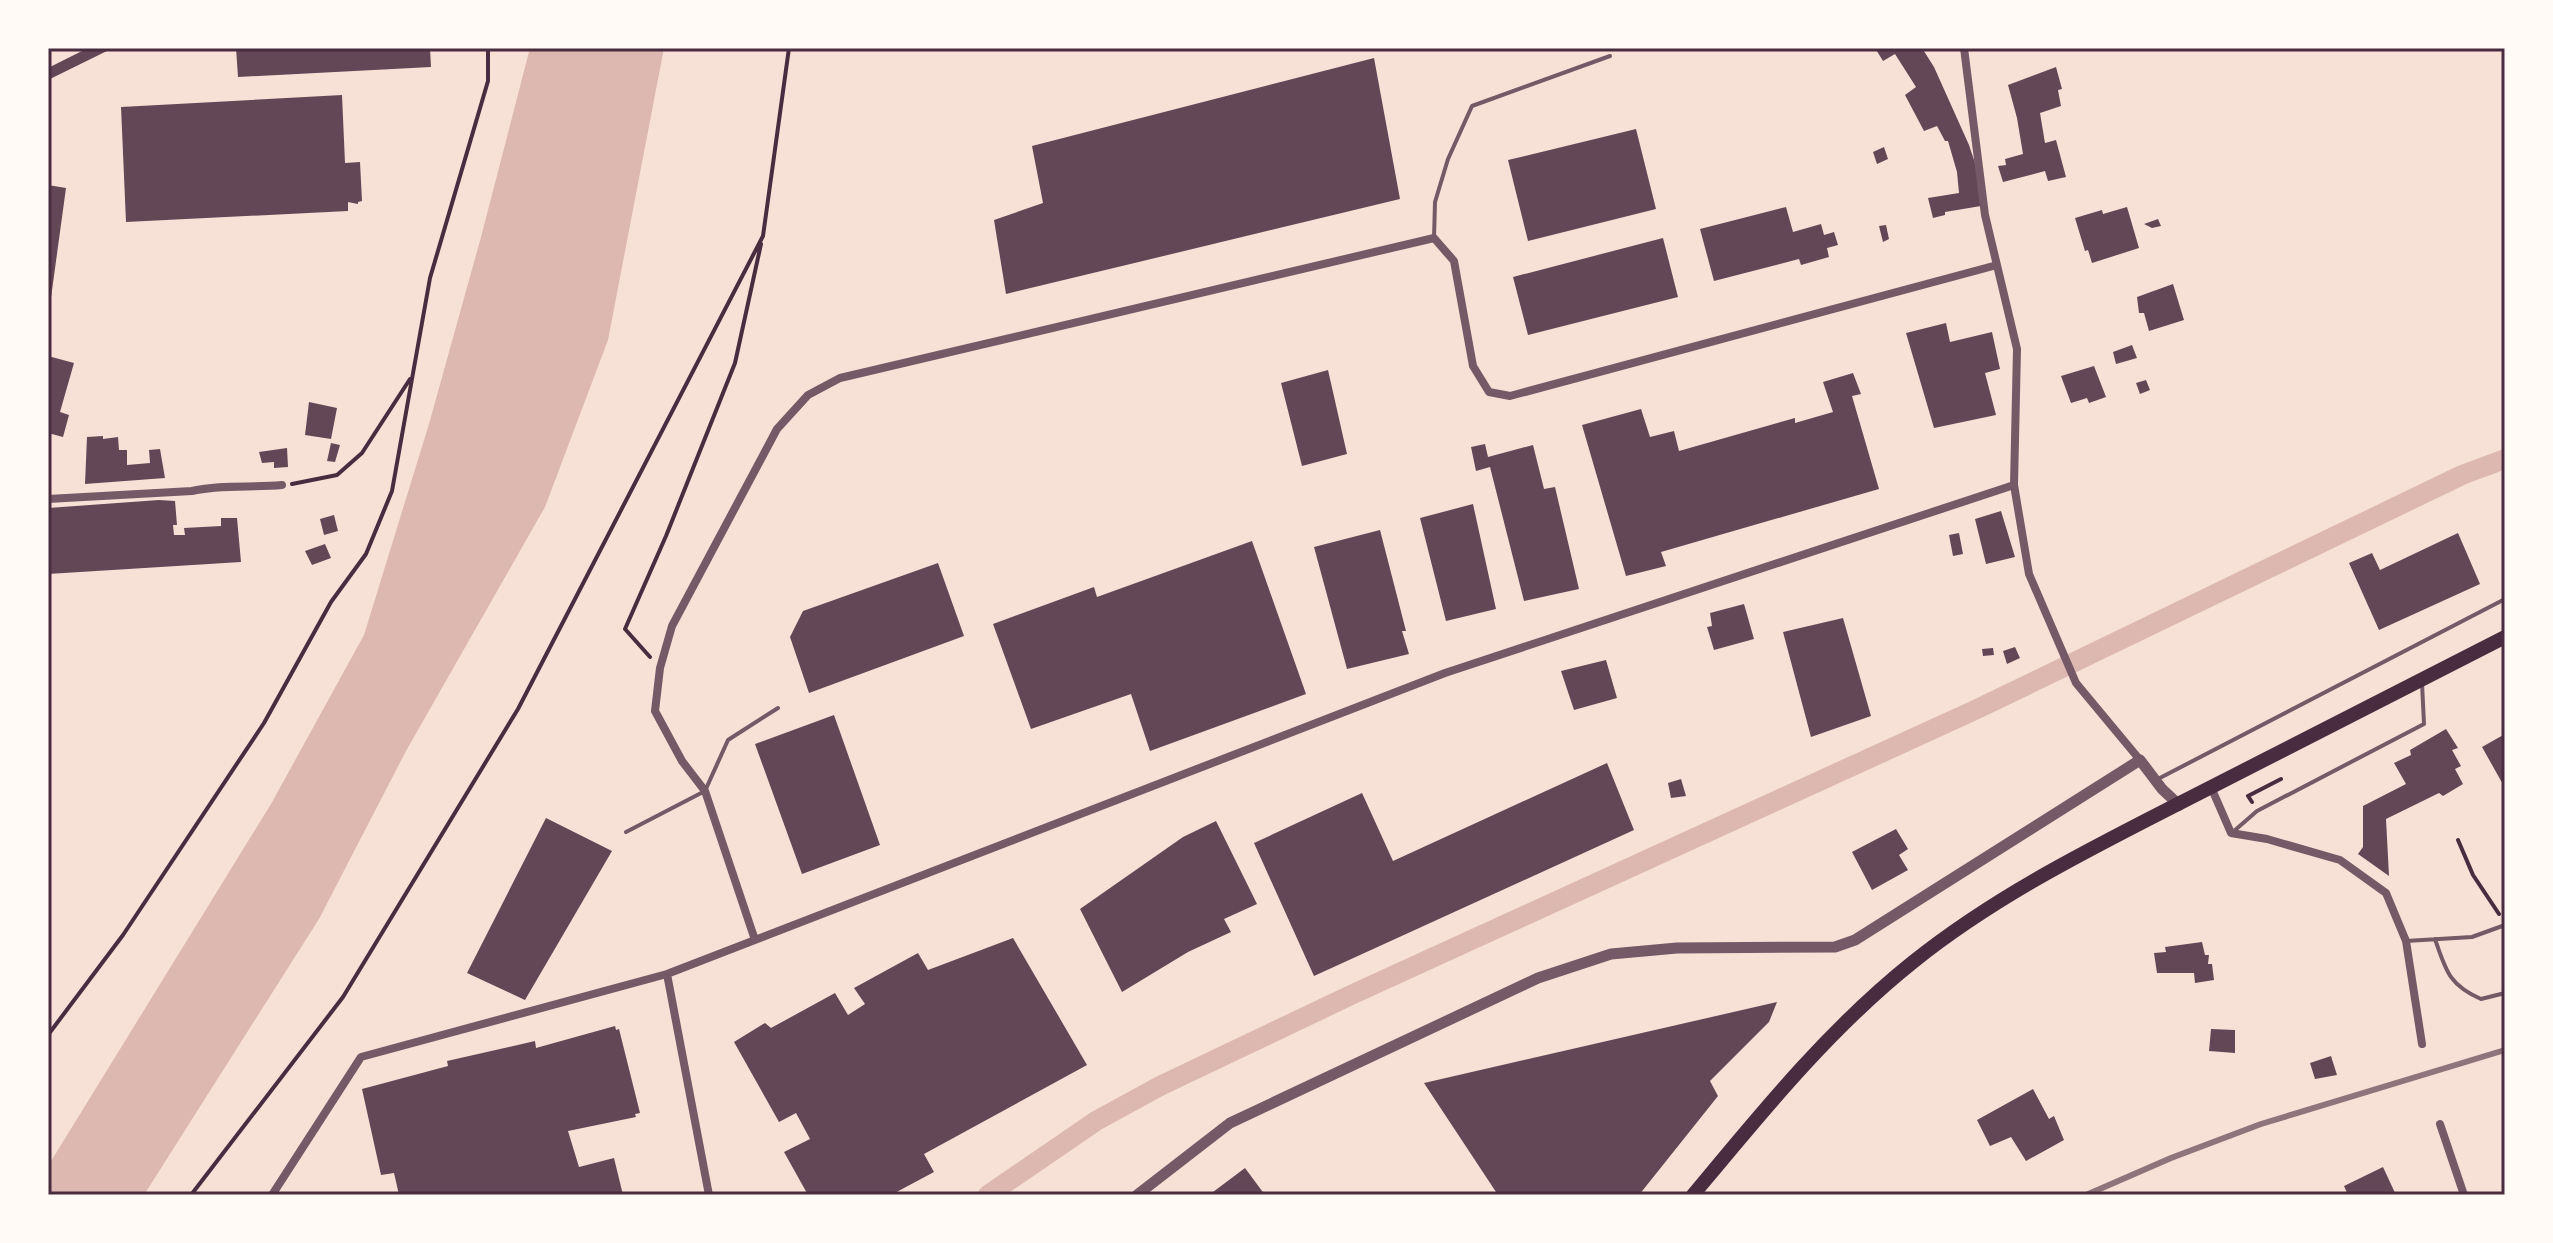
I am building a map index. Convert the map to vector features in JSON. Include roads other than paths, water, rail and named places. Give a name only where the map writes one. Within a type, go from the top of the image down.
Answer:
[{"type":"main road","points":[[1693,1195],[1814,1055],[1863,1006],[1914,961],[2003,898],[2178,804],[2505,637]]},
{"type":"street","points":[[1964,48],[1985,215],[2017,349],[2014,485],[2029,574],[2076,683],[2154,781],[2178,804]]},
{"type":"street","points":[[755,940],[705,791],[682,761],[655,711],[660,668],[672,626],[777,429],[808,395],[840,378],[1434,238],[1454,261],[1473,366],[1489,392],[1510,396],[1997,265]]},
{"type":"street","points":[[48,499],[282,485]]},
{"type":"street","points":[[272,1195],[361,1057],[667,974],[1445,673],[2014,485]]},
{"type":"street","points":[[1137,1195],[1230,1123],[1538,978],[1611,954],[1677,948],[1835,947],[1855,940],[2140,760]]},
{"type":"street","points":[[2211,787],[2231,833],[2267,839],[2340,860],[2386,893],[2406,941],[2422,1044]]},
{"type":"street","points":[[667,974],[709,1195]]},
{"type":"street","points":[[2440,1124],[2464,1195]]},
{"type":"lane","points":[[1434,238],[1435,202],[1448,159],[1472,106],[1610,56]]},
{"type":"lane","points":[[2154,781],[2505,599]]},
{"type":"lane","points":[[2231,833],[2257,811],[2424,724],[2422,681]]},
{"type":"lane","points":[[626,832],[705,791],[728,740],[778,708]]},
{"type":"lane","points":[[2406,941],[2472,937],[2505,924]]},
{"type":"lane","points":[[2435,939],[2444,965],[2459,990],[2481,999],[2505,993]]},
{"type":"waterway","points":[[988,1195],[1096,1121],[1160,1086],[1351,995],[1975,710],[2462,475],[2505,459]]},
{"type":"railway","points":[[2086,1195],[2261,1124],[2505,1050]]}]
